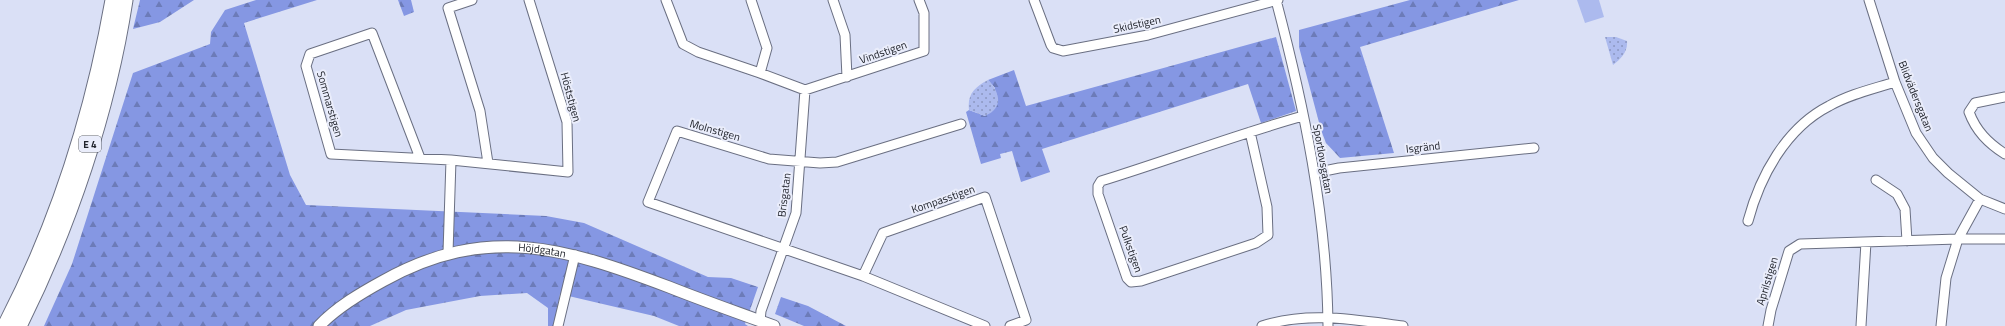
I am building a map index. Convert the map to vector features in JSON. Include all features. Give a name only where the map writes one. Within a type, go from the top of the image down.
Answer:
[{"type":"highway","name":"E 4","points":[[5,326],[48,234],[80,141],[98,76],[113,0]]},
{"type":"highway","name":"E 4","points":[[19,326],[57,241],[75,195],[109,79],[125,0]]},
{"type":"street","points":[[472,0],[448,8],[480,110],[488,163]]},
{"type":"street","name":"Höststigen","points":[[451,160],[568,172],[567,122],[529,0]]},
{"type":"street","points":[[666,0],[683,44],[698,52],[805,90]]},
{"type":"street","points":[[751,0],[767,48],[760,73]]},
{"type":"street","name":"Vindstigen","points":[[834,0],[845,35],[847,77]]},
{"type":"street","name":"Vindstigen","points":[[805,90],[924,50],[924,13],[919,0]]},
{"type":"street","name":"Skidstigen","points":[[1034,0],[1051,46],[1063,51],[1148,35],[1277,0]]},
{"type":"street","name":"Sportlovsgatan","points":[[1277,0],[1314,173],[1325,261],[1328,321]]},
{"type":"street","name":"Blidvädersgatan","points":[[1869,0],[1895,82],[1916,133],[1933,158],[1980,200],[2005,209]]},
{"type":"street","name":"Sommarstigen","points":[[420,158],[372,33],[310,54],[306,66],[331,154],[451,160]]},
{"type":"street","points":[[1748,221],[1753,199],[1766,173],[1794,133],[1828,106],[1853,95],[1895,82]]},
{"type":"street","name":"Brisgatan","points":[[760,321],[761,311],[796,213],[805,90]]},
{"type":"street","points":[[2005,97],[1975,103],[1969,112],[1973,124],[1990,145],[2005,154]]},
{"type":"street","name":"Pulkstigen","points":[[1250,132],[1267,207],[1268,235],[1256,243],[1141,281],[1131,282],[1127,278],[1098,194],[1098,186],[1101,181],[1250,132],[1303,116]]},
{"type":"street","name":"Molnstigen","points":[[783,250],[648,202],[677,131],[769,159],[820,163],[837,162],[960,124]]},
{"type":"street","name":"Isgränd","points":[[1314,173],[1339,168],[1534,148]]},
{"type":"street","points":[[448,253],[451,160]]},
{"type":"street","points":[[1876,180],[1897,194],[1905,209],[1907,241]]},
{"type":"street","name":"Kompasstigen","points":[[863,276],[883,233],[985,197],[1026,320],[1010,326]]},
{"type":"street","points":[[1940,326],[1946,278],[1958,238],[1980,200]]},
{"type":"street","name":"Aprilstigen","points":[[1768,326],[1771,310],[1789,251],[1800,244],[1958,238],[2005,239]]},
{"type":"street","points":[[1861,326],[1866,242]]},
{"type":"street","name":"Höjdgatan","points":[[319,326],[347,303],[370,288],[421,262],[448,253],[473,248],[499,246],[523,246],[575,255],[611,266],[774,326]]},
{"type":"street","points":[[783,250],[863,276],[985,326]]},
{"type":"street","points":[[558,326],[575,255]]},
{"type":"street","points":[[1262,326],[1328,321],[1403,326]]},
{"type":"green space","points":[[140,0],[194,0],[160,22],[133,29]]},
{"type":"green space","points":[[256,0],[317,0],[244,23],[290,175],[306,205],[546,216],[584,223],[708,277],[731,278],[758,287],[745,324],[748,326],[679,326],[654,316],[560,294],[554,326],[548,326],[548,308],[527,293],[480,296],[406,310],[370,326],[44,326],[72,264],[133,73],[210,44],[211,32],[225,10]]},
{"type":"green space","points":[[398,0],[411,0],[414,12],[404,16]]},
{"type":"green space","points":[[1410,0],[1519,0],[1360,47],[1394,153],[1340,158],[1326,143],[1321,130],[1299,47],[1299,30]]},
{"type":"green space","points":[[1276,37],[1296,111],[1261,123],[1248,84],[1042,149],[1050,172],[1021,182],[1012,151],[1000,154],[1001,158],[981,164],[966,112],[969,110],[985,116],[995,88],[988,80],[1014,70],[1026,106]]},
{"type":"green space","points":[[781,297],[808,306],[846,326],[804,326],[775,314]]},
{"type":"shaded area","points":[[1577,0],[1599,0],[1604,17],[1585,23]]},
{"type":"shaded area","points":[[1605,37],[1616,37],[1627,41],[1626,49],[1623,55],[1613,65]]},
{"type":"shaded area","points":[[988,80],[995,90],[998,100],[995,109],[985,116],[969,110],[969,100],[976,88]]}]
